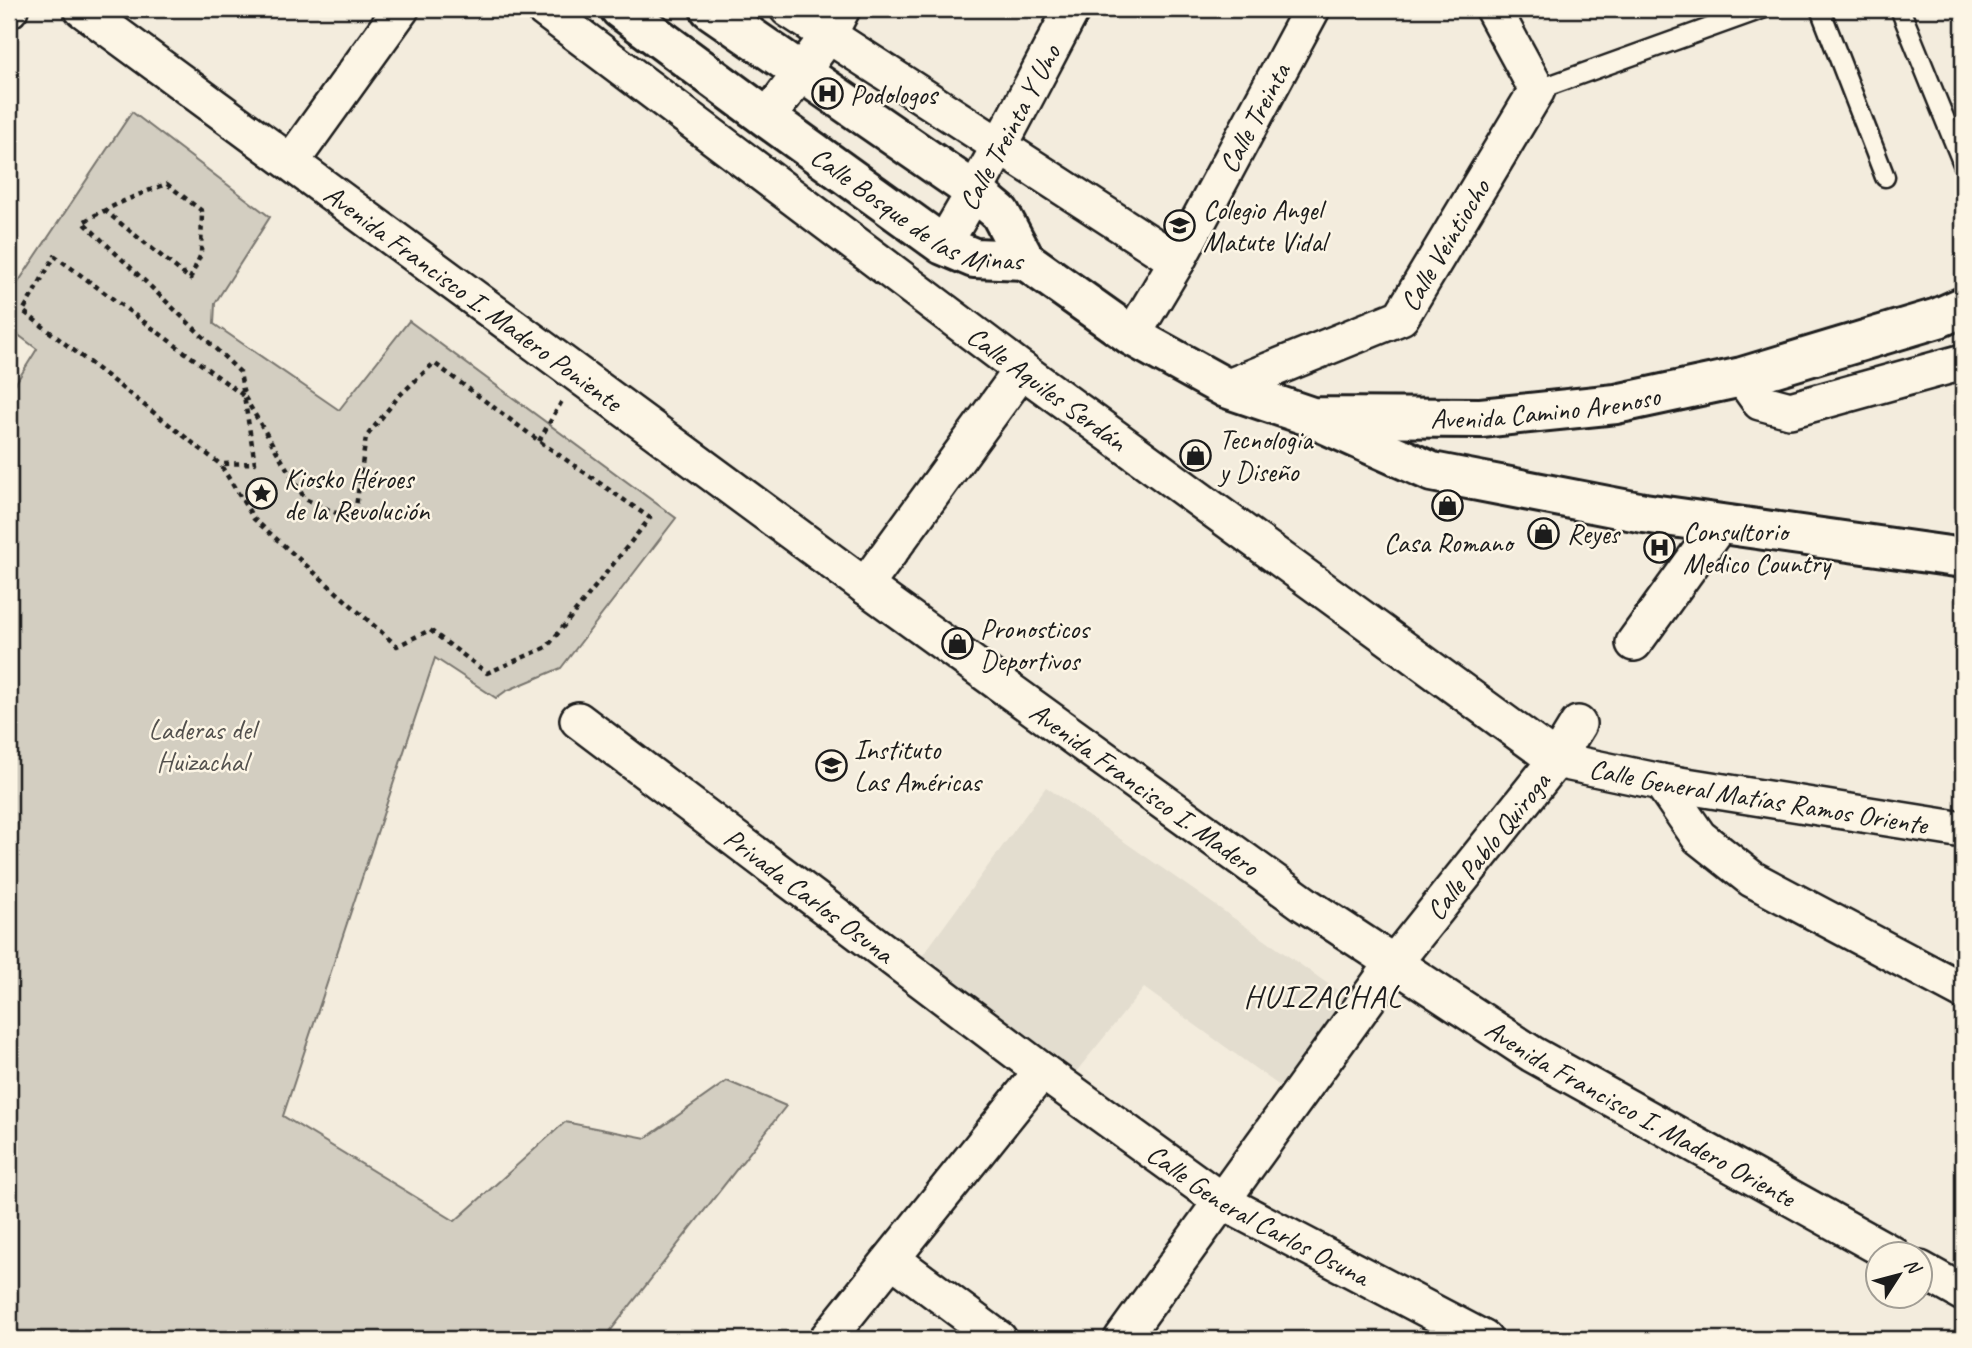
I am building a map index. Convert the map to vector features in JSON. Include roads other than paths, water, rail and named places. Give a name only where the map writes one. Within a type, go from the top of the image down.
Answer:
[{"type":"main road","name":"Calle Bosque de las Minas","points":[[620,9],[943,245],[974,258],[1025,260]]},
{"type":"main road","name":"Calle Bosque de las Minas","points":[[710,9],[975,192],[1000,213],[1025,260]]},
{"type":"main road","name":"Avenida Camino Arenoso","points":[[1025,260],[1132,336],[1226,388],[1312,417],[1481,418],[1616,404],[1742,377],[1938,318],[1963,307]]},
{"type":"main road","points":[[1312,417],[1432,472],[1644,513],[1963,558]]},
{"type":"street","name":"Avenida Francisco I. Madero Poniente","points":[[82,9],[865,586]]},
{"type":"street","points":[[291,162],[401,9]]},
{"type":"street","name":"Calle Aquiles Serdán","points":[[544,9],[1022,370],[1556,760]]},
{"type":"street","points":[[788,9],[835,22],[999,145],[1177,261]]},
{"type":"street","name":"Calle Treinta Y Uno","points":[[943,245],[975,192],[1072,9]]},
{"type":"street","name":"Calle Treinta","points":[[1132,336],[1177,261],[1312,9]]},
{"type":"street","points":[[1493,9],[1537,90]]},
{"type":"street","points":[[767,118],[802,73],[835,22]]},
{"type":"street","name":"Calle Veintiocho","points":[[1226,388],[1401,317],[1537,90]]},
{"type":"street","points":[[1742,377],[1760,402],[1790,410],[1962,367]]},
{"type":"street","points":[[865,586],[1022,370]]},
{"type":"street","points":[[1634,643],[1720,524]]},
{"type":"street","name":"Avenida Francisco I. Madero","points":[[865,586],[1306,905],[1393,964]]},
{"type":"street","name":"Privada Carlos Osuna","points":[[578,720],[1042,1072]]},
{"type":"street","name":"Calle Pablo Quiroga","points":[[1122,1339],[1393,964],[1556,760],[1577,724]]},
{"type":"street","name":"Calle General Matías Ramos Oriente","points":[[1556,760],[1661,782],[1963,830]]},
{"type":"street","points":[[1661,782],[1699,837],[1752,879],[1963,991]]},
{"type":"street","name":"Avenida Francisco I. Madero Oriente","points":[[1393,964],[1532,1054],[1867,1240]]},
{"type":"street","points":[[827,1339],[1042,1072]]},
{"type":"street","name":"Calle General Carlos Osuna","points":[[1042,1072],[1223,1202],[1484,1339]]},
{"type":"street","points":[[892,1259],[999,1339]]},
{"type":"street","points":[[1934,1277],[1963,1293]]},
{"type":"lane","points":[[1537,90],[1741,12],[1762,9]]},
{"type":"lane","points":[[1820,9],[1885,177]]},
{"type":"lane","points":[[1900,9],[1963,164]]},
{"type":"place","name":"Podologos","points":[[827,94]]},
{"type":"place","name":"Colegio Angel Matute Vidal","points":[[1180,225]]},
{"type":"place","name":"Tecnologia y Diseño","points":[[1196,455]]},
{"type":"place","name":"Kiosko Héroes de la Revolución","points":[[261,494]]},
{"type":"place","name":"Casa Romano","points":[[1448,505]]},
{"type":"place","name":"Reyes","points":[[1544,533]]},
{"type":"place","name":"Consultorio Medico Country","points":[[1660,547]]},
{"type":"place","name":"Pronosticos Deportivos","points":[[957,644]]},
{"type":"place","name":"Instituto Las Américas","points":[[831,765]]},
{"type":"district","name":"HUIZACHAL","points":[[1323,996]]},
{"type":"park label","name":"Laderas del Huizachal","points":[[202,745]]}]
